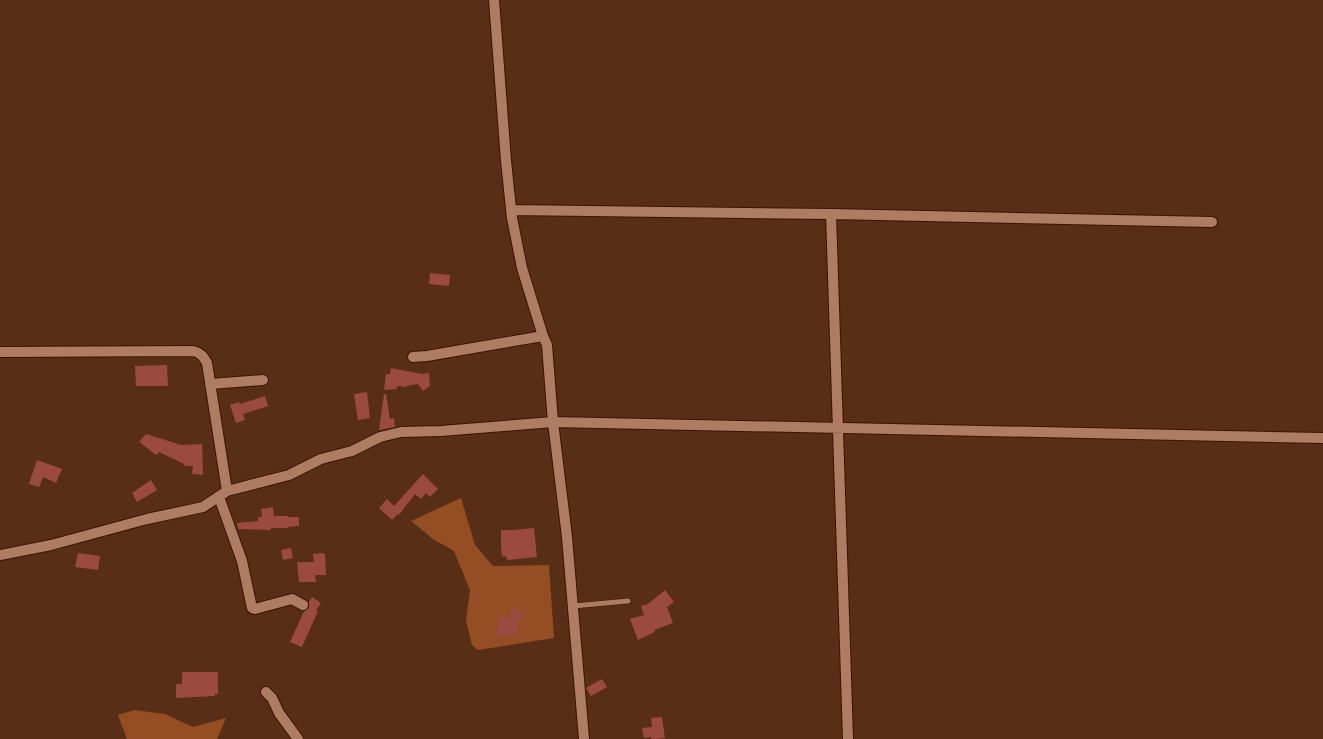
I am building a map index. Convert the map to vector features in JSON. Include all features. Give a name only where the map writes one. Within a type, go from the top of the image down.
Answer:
[{"type":"street","points":[[494,0],[511,210],[522,268],[547,345],[553,422],[567,536],[584,739]]},
{"type":"street","points":[[511,210],[831,214],[1212,222]]},
{"type":"street","points":[[831,214],[848,739]]},
{"type":"street","points":[[413,357],[473,349],[543,336]]},
{"type":"street","points":[[0,352],[193,351],[200,353],[207,363],[223,494],[242,561],[252,608],[255,609],[292,599],[299,602],[302,606]]},
{"type":"street","points":[[210,384],[263,380]]},
{"type":"street","points":[[0,555],[51,545],[147,519],[203,507],[223,494],[289,475],[321,459],[352,451],[380,437],[402,432],[441,431],[553,422],[1323,438]]},
{"type":"street","points":[[266,692],[272,698],[279,713],[298,739]]},
{"type":"lane","points":[[573,606],[628,602]]},
{"type":"shaded area","points":[[461,498],[475,545],[493,566],[549,565],[554,638],[478,650],[472,645],[466,621],[470,590],[454,551],[433,539],[411,521]]},
{"type":"shaded area","points":[[134,710],[165,714],[193,727],[226,718],[217,739],[127,739],[118,715]]},
{"type":"building","points":[[430,273],[450,275],[449,286],[429,284]]},
{"type":"building","points":[[167,365],[168,386],[136,386],[135,366]]},
{"type":"building","points":[[391,368],[422,374],[429,373],[430,386],[423,391],[418,384],[406,387],[397,386],[397,389],[384,390],[386,374],[390,374]]},
{"type":"building","points":[[367,392],[370,418],[358,420],[354,394]]},
{"type":"building","points":[[384,394],[386,394],[390,419],[394,418],[395,427],[379,430]]},
{"type":"building","points":[[265,396],[268,406],[243,414],[245,420],[236,423],[230,405],[239,402],[240,404]]},
{"type":"building","points":[[146,434],[181,445],[202,444],[203,475],[192,474],[193,466],[185,466],[184,464],[159,452],[156,455],[139,442]]},
{"type":"building","points":[[37,460],[62,469],[56,483],[43,477],[39,487],[29,484]]},
{"type":"building","points":[[423,474],[438,489],[430,497],[426,493],[421,499],[415,494],[399,515],[398,514],[392,520],[379,508],[387,499],[394,506]]},
{"type":"building","points":[[151,480],[157,490],[137,502],[132,493]]},
{"type":"building","points":[[273,507],[274,516],[299,517],[299,526],[288,528],[271,528],[271,530],[238,529],[237,523],[258,521],[258,517],[262,517],[261,509]]},
{"type":"building","points":[[534,528],[537,557],[507,560],[506,556],[502,557],[501,530]]},
{"type":"building","points":[[291,548],[293,558],[283,560],[281,550]]},
{"type":"building","points":[[78,553],[100,556],[98,570],[75,567]]},
{"type":"building","points":[[313,554],[325,554],[326,575],[315,575],[316,582],[299,582],[297,562],[314,562]]},
{"type":"building","points":[[665,590],[674,602],[667,607],[673,623],[654,630],[655,632],[638,640],[630,619],[644,615],[641,606],[648,604]]},
{"type":"building","points":[[312,597],[321,603],[316,611],[318,611],[302,647],[290,642],[304,611],[309,608],[309,602]]},
{"type":"building","points":[[512,608],[522,612],[515,637],[504,634],[494,636],[501,615],[509,618]]},
{"type":"building","points":[[182,672],[218,672],[218,694],[215,694],[215,696],[176,698],[176,684],[182,684]]},
{"type":"building","points":[[602,679],[607,687],[591,696],[586,688]]},
{"type":"building","points":[[662,717],[665,738],[644,738],[642,728],[652,727],[651,718]]}]
